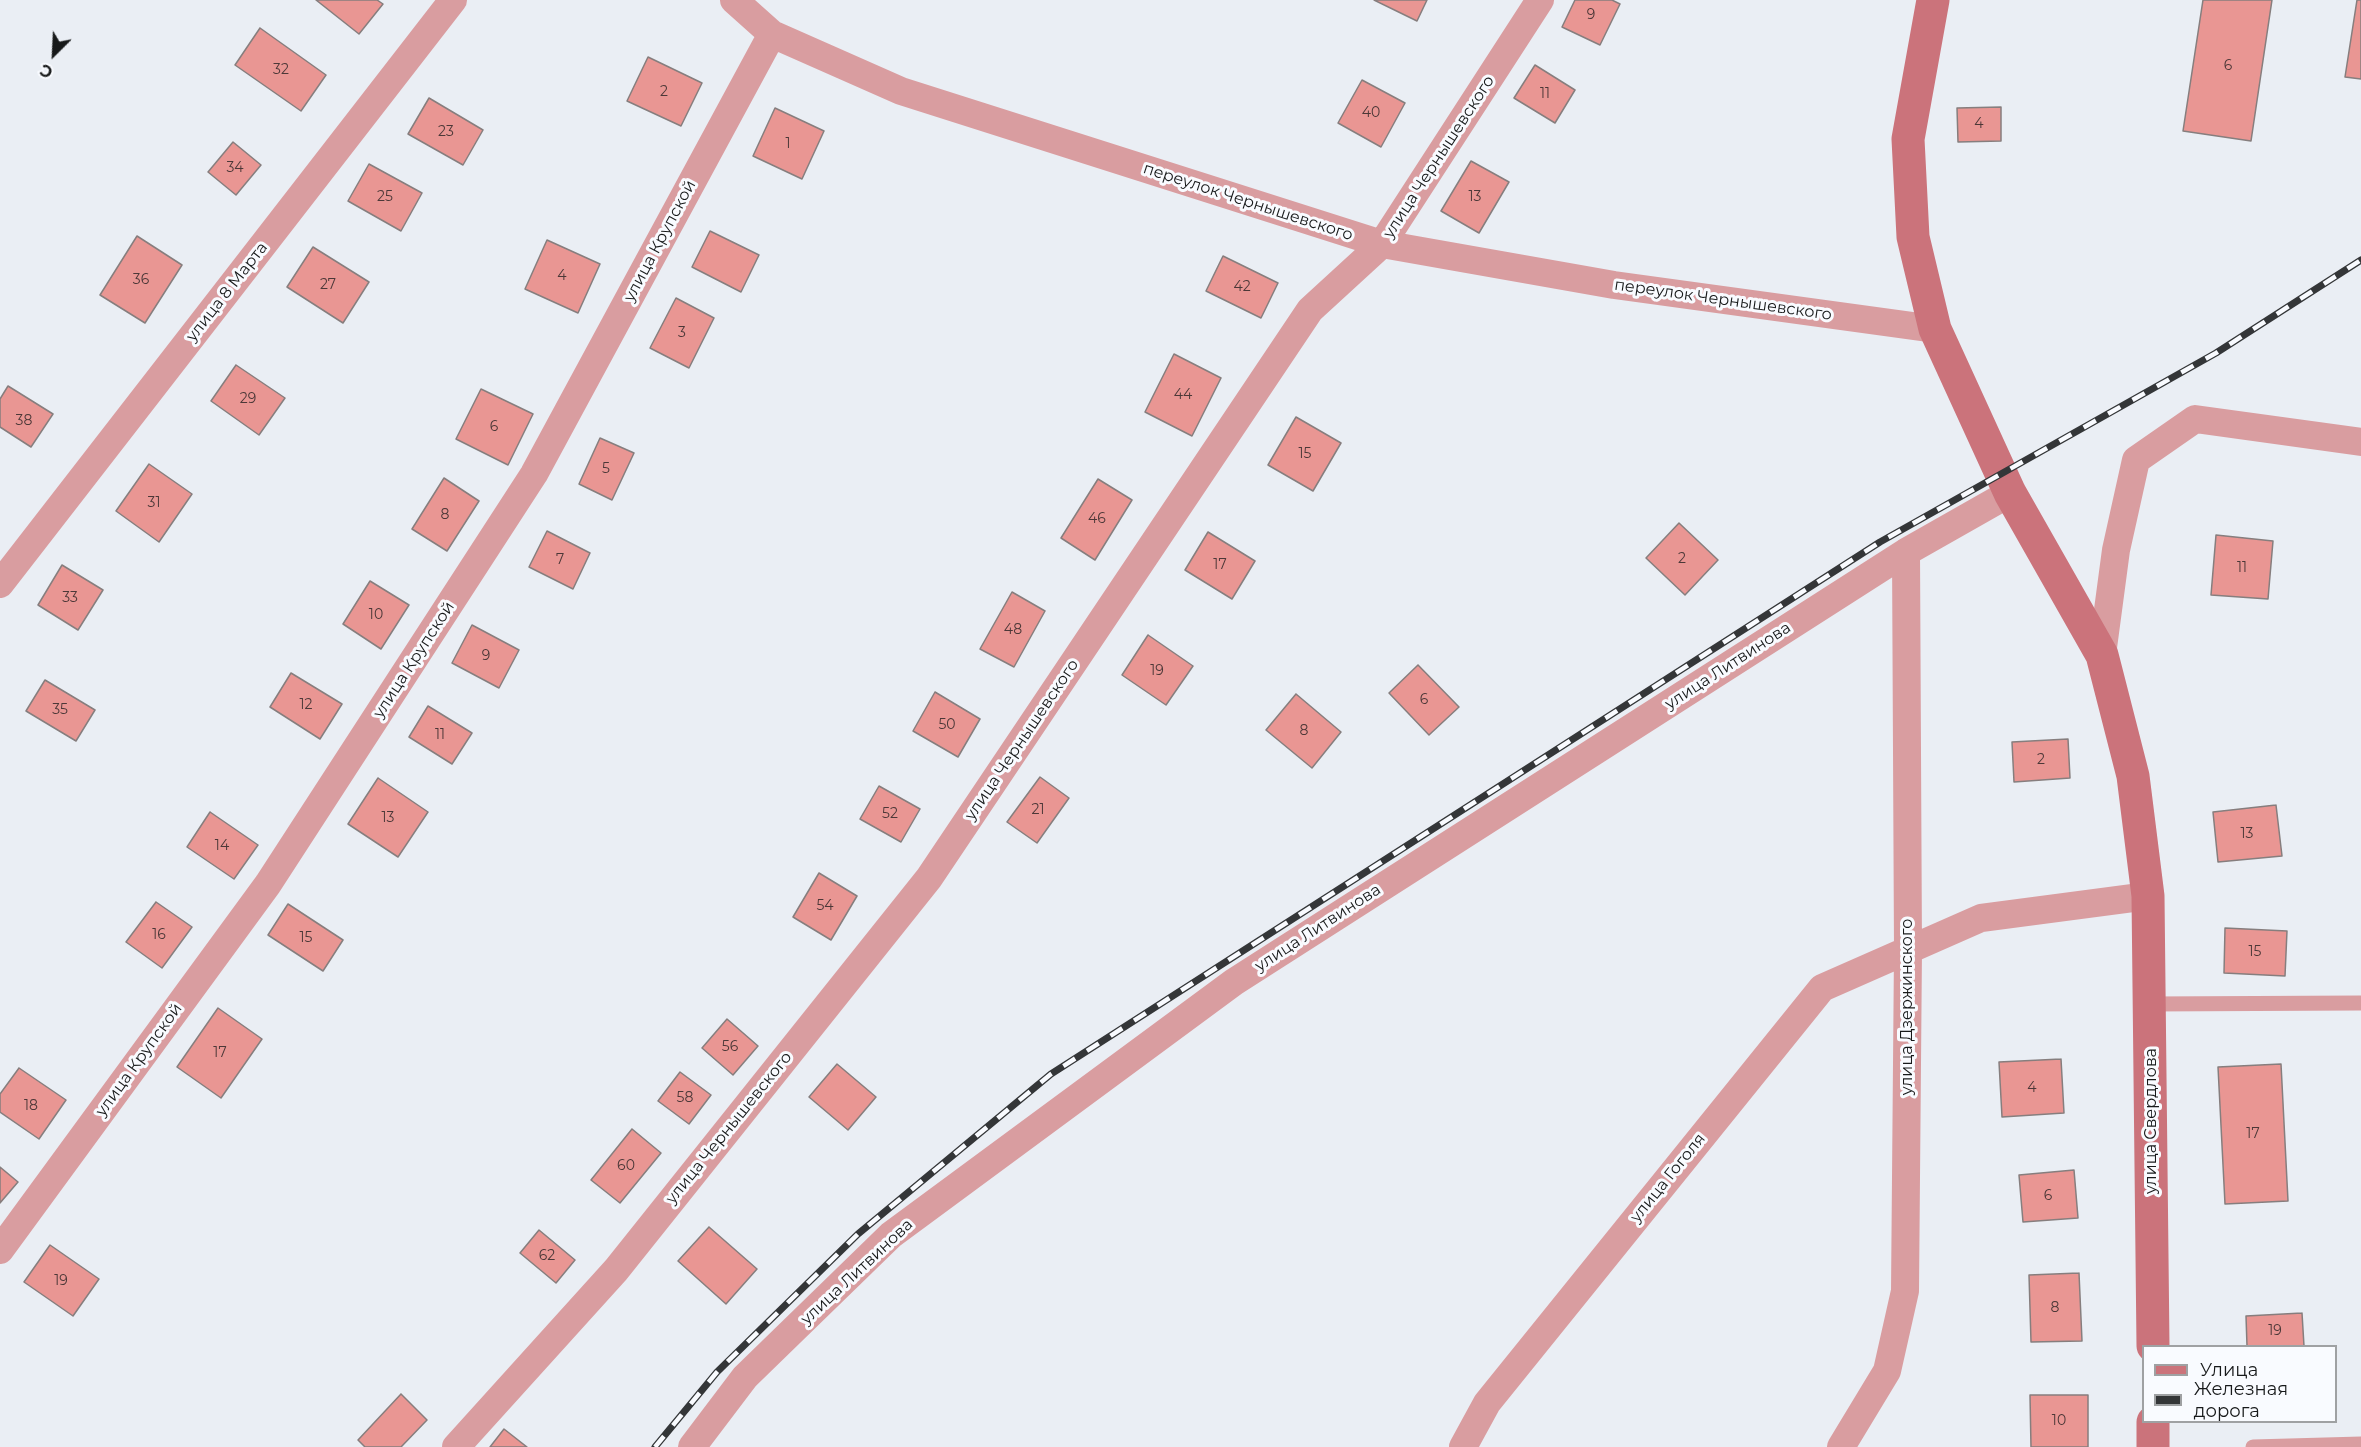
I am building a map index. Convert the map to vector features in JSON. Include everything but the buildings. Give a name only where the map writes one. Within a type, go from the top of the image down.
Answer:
[{"type":"street","name":"улица 8 Марта","points":[[0,584],[453,0]]},
{"type":"street","name":"переулок Чернышевского","points":[[734,0],[772,34],[901,91],[1382,244],[1614,285],[1935,329]]},
{"type":"street","name":"улица Чернышевского","points":[[456,1447],[616,1270],[929,878],[1310,310],[1382,244],[1540,0]]},
{"type":"street","name":"улица Свердлова","points":[[1933,0],[1908,139],[1912,237],[1935,329],[2010,493],[2102,655],[2133,776],[2148,896],[2153,1345]]},
{"type":"street","name":"улица Крупской","points":[[0,1250],[268,884],[534,474],[772,34]]},
{"type":"street","points":[[2102,655],[2116,550],[2136,460],[2195,419],[2361,441]]},
{"type":"street","name":"улица Литвинова","points":[[692,1447],[745,1377],[891,1235],[1234,982],[1906,552],[2010,493]]},
{"type":"street","name":"улица Дзержинского","points":[[1841,1447],[1887,1371],[1905,1291],[1908,950],[1906,552]]},
{"type":"street","name":"улица Гоголя","points":[[1463,1447],[1487,1403],[1822,988],[1981,918],[2148,896]]},
{"type":"street","points":[[2153,1423],[2153,1447]]},
{"type":"lane","points":[[2150,1004],[2361,1003]]},
{"type":"lane","points":[[2253,1447],[2361,1444]]},
{"type":"railway","points":[[655,1447],[717,1372],[858,1234],[1051,1074],[1880,542],[2216,353],[2361,260]]}]
